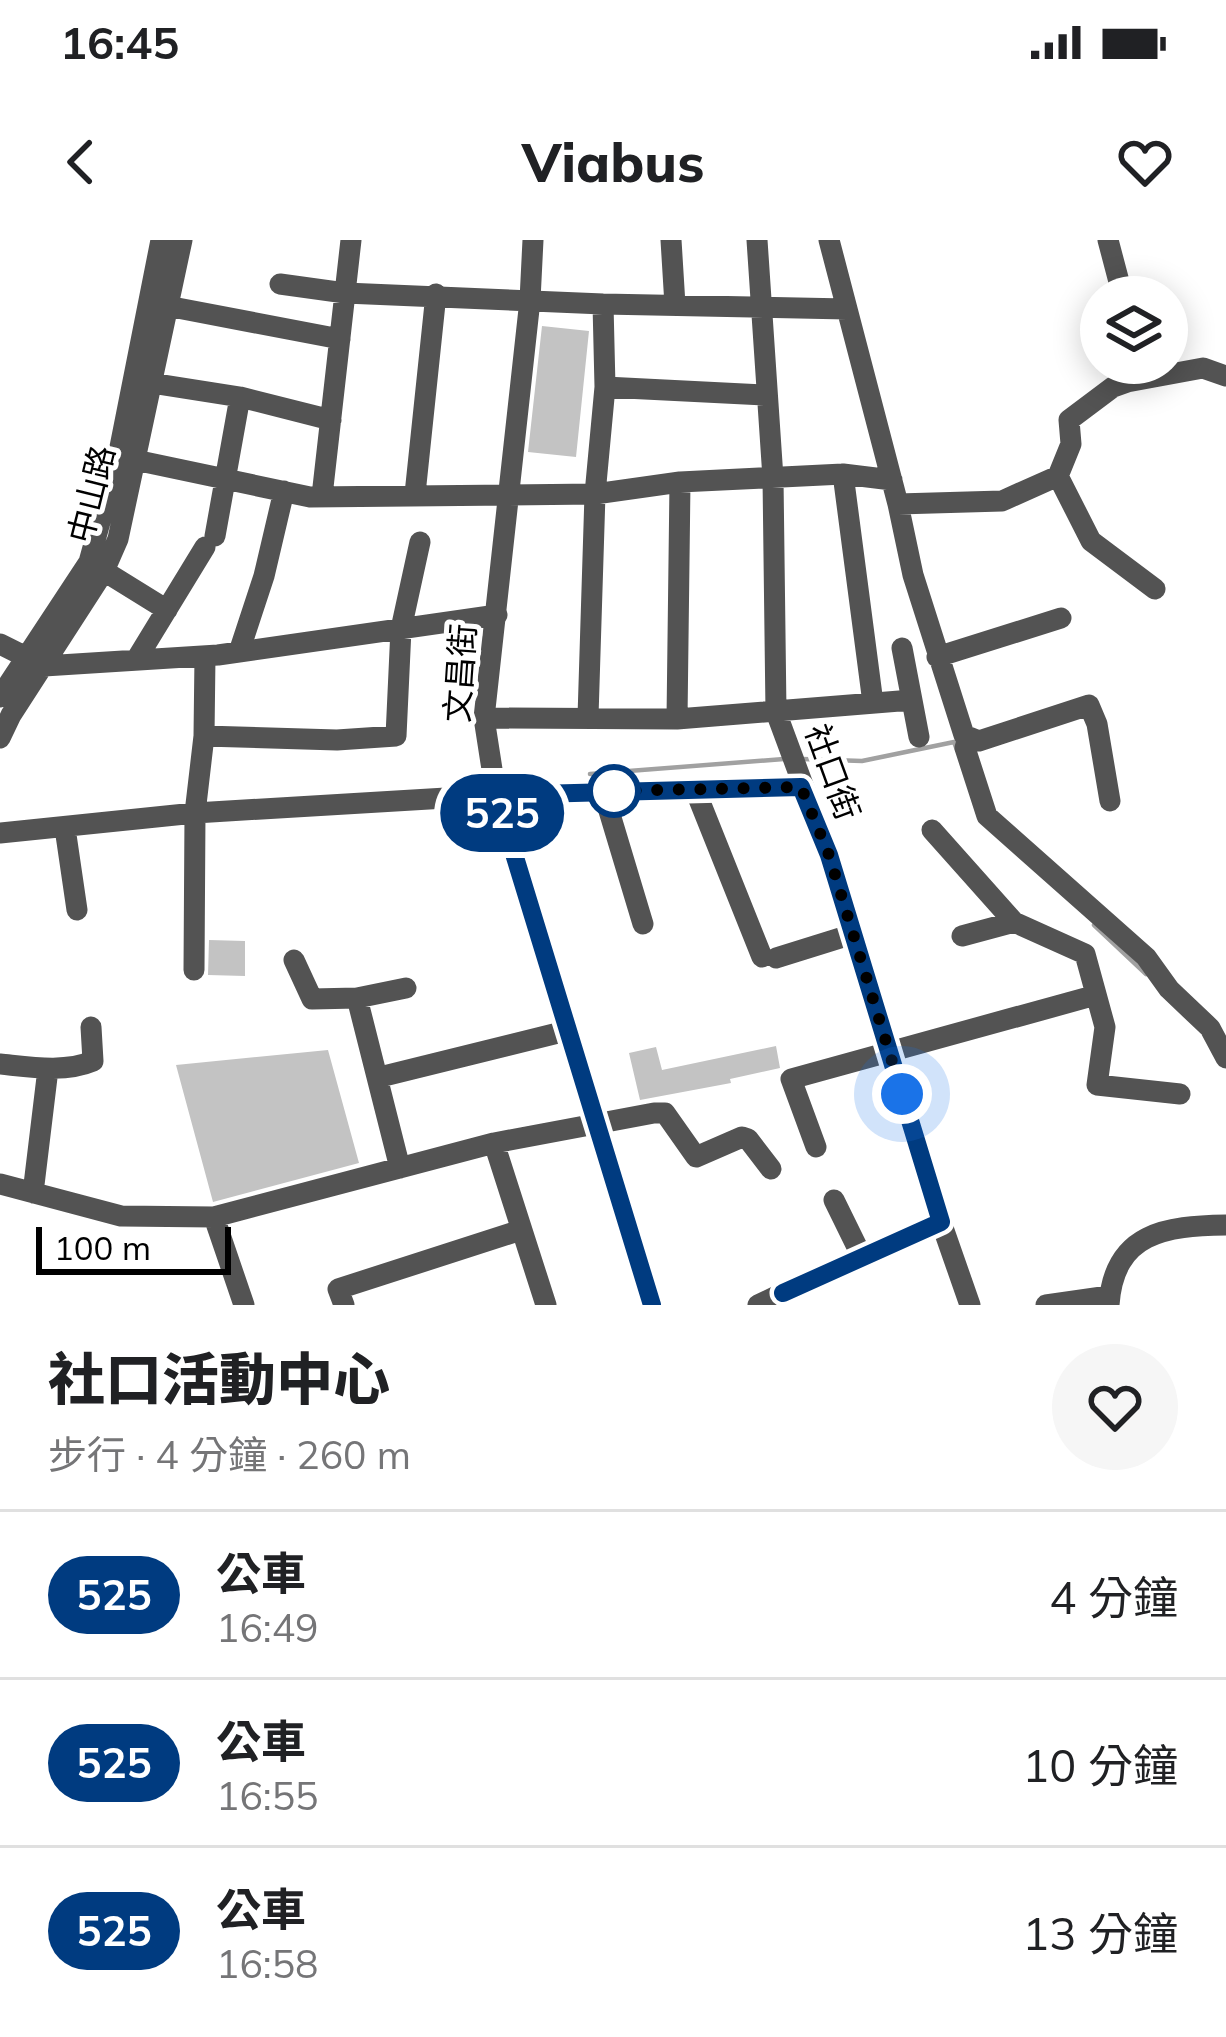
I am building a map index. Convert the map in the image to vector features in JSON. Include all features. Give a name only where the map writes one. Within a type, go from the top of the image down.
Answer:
[{"type":"street","name":"中山路","points":[[0,738],[94,549],[118,457],[160,240]]},
{"type":"street","name":"中山路","points":[[0,697],[34,662],[104,571],[118,539],[182,240]]},
{"type":"street","points":[[322,496],[351,240]]},
{"type":"street","name":"文昌街","points":[[533,240],[484,718],[496,795],[652,1305]]},
{"type":"street","points":[[670,240],[675,305]]},
{"type":"street","name":"社口街","points":[[758,240],[773,478],[776,712],[829,855],[970,1305]]},
{"type":"street","points":[[829,240],[937,657],[968,738],[965,748],[987,816],[1157,968],[1169,988],[1210,1028],[1226,1058]]},
{"type":"street","points":[[1108,240],[1117,276]]},
{"type":"street","points":[[280,284],[345,293],[847,309]]},
{"type":"street","points":[[416,494],[436,294]]},
{"type":"street","points":[[588,717],[595,494],[604,387],[603,304]]},
{"type":"street","points":[[167,306],[340,340]]},
{"type":"street","points":[[1188,368],[1226,376]]},
{"type":"street","points":[[151,383],[240,397],[331,419]]},
{"type":"street","points":[[898,503],[1002,501],[1058,476],[1070,448],[1071,417],[1118,384]]},
{"type":"street","points":[[604,387],[765,395]]},
{"type":"street","points":[[136,660],[210,542],[227,479],[240,397]]},
{"type":"street","points":[[134,460],[322,496],[595,494],[680,482],[843,474],[892,480]]},
{"type":"street","points":[[843,474],[874,703]]},
{"type":"street","points":[[1058,476],[1091,541],[1155,589]]},
{"type":"street","points":[[677,719],[680,482]]},
{"type":"street","points":[[239,652],[264,576],[284,491]]},
{"type":"street","points":[[204,736],[337,740],[397,736],[401,628],[420,542]]},
{"type":"street","points":[[104,571],[167,610]]},
{"type":"street","points":[[0,644],[34,662],[206,656],[497,615]]},
{"type":"street","points":[[937,657],[1061,618]]},
{"type":"street","points":[[902,648],[919,737]]},
{"type":"street","points":[[194,970],[195,813],[206,656]]},
{"type":"street","points":[[484,718],[677,719],[912,700]]},
{"type":"street","points":[[968,738],[979,742],[1089,705],[1097,724],[1110,801]]},
{"type":"street","points":[[0,833],[195,813],[496,795],[696,792],[795,768]]},
{"type":"street","points":[[603,791],[643,924]]},
{"type":"street","points":[[696,792],[769,957],[853,934]]},
{"type":"street","points":[[65,828],[77,910]]},
{"type":"street","points":[[932,830],[1014,922],[1085,954],[1105,1028],[1097,1085],[1180,1094]]},
{"type":"street","points":[[962,936],[1014,922]]},
{"type":"street","points":[[293,960],[312,999],[357,998],[406,988]]},
{"type":"street","points":[[816,1147],[791,1079],[1096,995]]},
{"type":"street","points":[[357,998],[400,1168]]},
{"type":"street","points":[[0,1064],[48,1069],[93,1061],[91,1027]]},
{"type":"street","points":[[380,1078],[571,1030]]},
{"type":"street","points":[[33,1193],[48,1069]]},
{"type":"street","points":[[0,1184],[121,1216],[214,1217],[494,1143],[665,1114],[696,1157],[742,1137],[771,1169]]},
{"type":"street","points":[[494,1143],[546,1305]]},
{"type":"street","points":[[834,1200],[861,1255]]},
{"type":"street","points":[[214,1217],[244,1305]]},
{"type":"street","points":[[758,1305],[941,1222]]},
{"type":"street","points":[[1046,1305],[1109,1301],[1128,1250],[1164,1228],[1226,1226]]},
{"type":"street","points":[[344,1305],[338,1289],[521,1230]]},
{"type":"building","points":[[542,326],[589,331],[576,457],[528,452]]},
{"type":"building","points":[[209,940],[245,941],[245,976],[208,975]]},
{"type":"building","points":[[776,1046],[780,1068],[730,1079],[731,1083],[640,1100],[629,1053],[656,1047],[662,1070]]},
{"type":"building","points":[[328,1050],[359,1163],[213,1202],[176,1065]]},
{"type":"waterway","points":[[802,759],[862,761],[954,742],[957,750]]},
{"type":"waterway","points":[[590,774],[784,759]]},
{"type":"waterway","points":[[1094,925],[1146,974]]},
{"type":"bus line","name":"525","points":[[652,1305],[496,795],[801,787],[829,855],[941,1222],[783,1293]]},
{"type":"route","points":[[614,791],[801,787],[829,855],[902,1094]]}]
